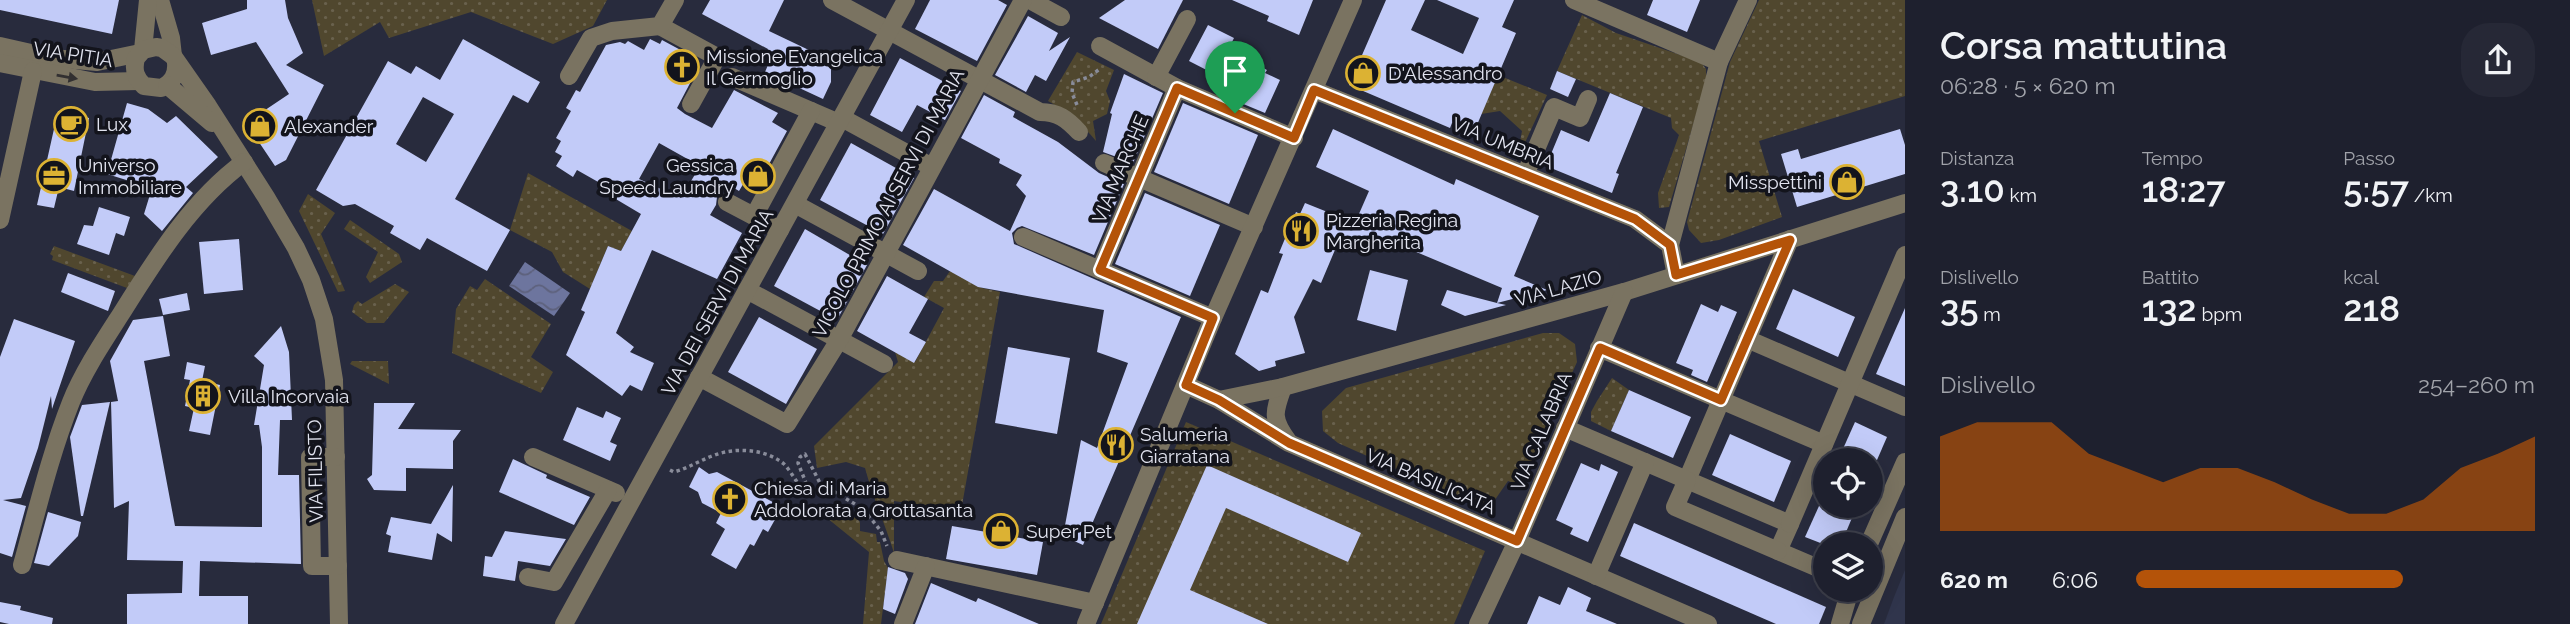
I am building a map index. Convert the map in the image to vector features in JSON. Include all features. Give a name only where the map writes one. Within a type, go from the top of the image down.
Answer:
[{"type":"street","points":[[142,52],[148,0]]},
{"type":"street","points":[[160,0],[172,38],[174,59],[175,75],[161,88],[149,88],[139,81],[134,70],[136,58],[142,52],[156,47],[162,48],[174,59]]},
{"type":"street","points":[[660,26],[675,0]]},
{"type":"street","points":[[832,0],[1040,112],[1054,112],[1074,127]]},
{"type":"street","name":"VIA DEI SERVI DI MARIA","points":[[564,624],[906,0]]},
{"type":"street","name":"VICOLO PRIMO AI SERVI DI MARIA","points":[[699,377],[788,424],[839,340],[1023,0]]},
{"type":"street","points":[[1030,0],[1062,17]]},
{"type":"street","points":[[1086,624],[1213,318],[1353,0]]},
{"type":"street","points":[[1574,0],[1719,62]]},
{"type":"street","points":[[1676,275],[1670,245],[1719,62],[1748,0]]},
{"type":"street","points":[[1156,77],[1187,19]]},
{"type":"street","points":[[569,76],[591,38],[612,31],[660,26],[718,57],[691,104]]},
{"type":"street","name":"VIA PITIA","points":[[0,46],[53,58],[97,62],[142,52]]},
{"type":"street","points":[[1107,49],[1177,88],[1294,138]]},
{"type":"street","name":"VIA FILISTO","points":[[174,59],[226,134],[296,248],[324,319],[334,380],[339,624]]},
{"type":"street","name":"VIA PITIA","points":[[0,63],[95,82],[139,81]]},
{"type":"street","points":[[0,219],[33,71]]},
{"type":"street","points":[[732,77],[811,111],[841,120],[932,167]]},
{"type":"street","points":[[167,85],[226,134]]},
{"type":"street","name":"VIA MARCHE","points":[[1100,270],[1177,88]]},
{"type":"street","name":"VIA UMBRIA","points":[[1314,90],[1635,219],[1670,245]]},
{"type":"street","points":[[1525,175],[1554,107],[1580,118],[1588,99]]},
{"type":"street","points":[[754,216],[811,111]]},
{"type":"street","points":[[22,565],[41,493],[71,401],[105,339],[169,242],[205,197],[244,162]]},
{"type":"street","points":[[1104,163],[1254,227]]},
{"type":"street","points":[[727,202],[780,230]]},
{"type":"street","name":"VIA LAZIO","points":[[1219,400],[1283,387],[1624,292],[1905,203]]},
{"type":"street","points":[[795,204],[918,271]]},
{"type":"street","points":[[1023,237],[1213,318]]},
{"type":"street","points":[[1790,240],[1675,507],[1813,567]]},
{"type":"street","points":[[1778,551],[1905,256]]},
{"type":"street","points":[[747,290],[884,364]]},
{"type":"street","name":"VIA CALABRIA","points":[[1478,624],[1517,541],[1624,292]]},
{"type":"street","points":[[1747,339],[1905,407]]},
{"type":"street","points":[[1600,348],[1824,444]]},
{"type":"street","name":"VIA BASILICATA","points":[[1186,385],[1219,400],[1289,443],[1596,576],[1671,617],[1708,624]]},
{"type":"street","points":[[1283,387],[1275,409],[1276,425],[1289,443]]},
{"type":"street","points":[[1565,428],[1790,524]]},
{"type":"street","points":[[336,457],[310,457],[312,566],[338,566]]},
{"type":"street","points":[[533,457],[632,500]]},
{"type":"street","points":[[1596,576],[1645,462]]},
{"type":"street","points":[[1874,532],[1905,462]]},
{"type":"street","points":[[528,577],[554,582],[608,490]]},
{"type":"street","points":[[1861,624],[1905,517]]},
{"type":"street","points":[[897,560],[1095,603]]},
{"type":"street","points":[[903,624],[926,566]]},
{"type":"street","points":[[1840,624],[1846,602]]},
{"type":"path","points":[[1074,127],[1077,103],[1072,93],[1073,82],[1096,73],[1107,49]]},
{"type":"path","points":[[700,462],[728,452],[757,452],[784,464],[800,486],[807,483],[798,463],[800,457],[805,454],[820,483],[863,509],[881,531],[886,543]]},
{"type":"shaded area","points":[[312,0],[607,0],[593,26],[553,44],[471,12],[389,38],[380,22],[324,56]]},
{"type":"shaded area","points":[[1759,0],[1905,0],[1905,96],[1759,141],[1782,217],[1719,240],[1701,243],[1689,230],[1687,222],[1730,62]]},
{"type":"shaded area","points":[[1582,15],[1616,33],[1701,62],[1706,69],[1706,81],[1669,207],[1659,208],[1658,193],[1679,135],[1672,128],[1671,118],[1557,71]]},
{"type":"shaded area","points":[[1077,52],[1114,70],[1106,91],[1110,101],[1107,114],[1093,121],[1096,141],[1074,118],[1048,101]]},
{"type":"shaded area","points":[[1498,75],[1547,95],[1516,162],[1522,131],[1500,111],[1481,114]]},
{"type":"shaded area","points":[[528,173],[632,231],[621,251],[608,246],[590,289],[563,272],[552,252],[510,230]]},
{"type":"shaded area","points":[[308,194],[335,213],[321,234],[345,291],[338,292],[299,211]]},
{"type":"shaded area","points":[[350,220],[399,254],[402,262],[370,283],[366,277],[378,252],[344,229]]},
{"type":"shaded area","points":[[54,246],[135,276],[127,288],[52,260],[53,256],[50,254]]},
{"type":"shaded area","points":[[950,271],[982,288],[1000,292],[961,511],[894,501],[894,553],[865,468],[846,462],[817,468],[814,446],[898,362],[895,352],[915,362],[944,308],[924,297],[934,281],[943,281]]},
{"type":"shaded area","points":[[485,279],[551,324],[531,357],[553,372],[541,393],[452,353],[456,309],[470,286],[477,290]]},
{"type":"shaded area","points":[[395,284],[409,292],[384,323],[367,323],[352,312],[358,301],[362,304]]},
{"type":"shaded area","points":[[1543,333],[1559,333],[1575,344],[1577,362],[1530,467],[1519,485],[1508,481],[1492,504],[1479,506],[1338,443],[1323,431],[1322,411],[1346,388]]},
{"type":"shaded area","points":[[352,361],[388,361],[389,384],[350,364]]},
{"type":"shaded area","points":[[1612,378],[1629,390],[1611,431],[1591,421],[1591,412]]},
{"type":"shaded area","points":[[1186,422],[1485,551],[1454,624],[1101,624]]},
{"type":"shaded area","points":[[856,517],[860,522],[860,531],[876,534],[877,542],[880,542],[888,568],[881,624],[863,624],[869,552],[827,518]]},
{"type":"shaded area","points":[[1905,570],[1905,624],[1884,624],[1894,597]]},
{"type":"water","points":[[525,262],[570,293],[554,316],[509,286]]},
{"type":"building","points":[[0,0],[119,0],[112,34],[0,10]]},
{"type":"building","points":[[247,0],[285,0],[288,18],[303,53],[286,65],[324,85],[286,160],[275,166],[246,123],[289,94],[256,42],[211,55],[202,23],[247,9]]},
{"type":"building","points":[[710,0],[784,0],[769,31],[834,62],[831,82],[823,99],[765,72],[771,58],[765,55],[768,49],[702,14]]},
{"type":"building","points":[[930,0],[998,0],[1007,5],[977,61],[915,29]]},
{"type":"building","points":[[1125,0],[1183,0],[1158,49],[1099,18]]},
{"type":"building","points":[[1232,0],[1313,0],[1299,35],[1267,21],[1269,16]]},
{"type":"building","points":[[1386,0],[1425,0],[1411,30],[1463,54],[1479,18],[1437,0],[1514,0],[1502,27],[1516,33],[1474,132],[1452,123],[1450,128],[1349,85]]},
{"type":"building","points":[[1653,0],[1700,0],[1687,32],[1647,15]]},
{"type":"building","points":[[1028,16],[1058,33],[1049,51],[1070,37],[1046,81],[1035,75],[1026,92],[995,75]]},
{"type":"building","points":[[1208,25],[1234,38],[1228,50],[1254,62],[1267,70],[1265,73],[1280,80],[1265,113],[1224,96],[1230,82],[1189,61]]},
{"type":"building","points":[[463,39],[540,82],[528,103],[513,95],[455,199],[510,230],[487,271],[427,238],[420,250],[390,233],[394,226],[355,204],[343,206],[316,190],[388,61],[411,74],[416,66],[440,80]],"holes":[[[423,97],[454,114],[426,162],[396,144]]]},
{"type":"building","points":[[650,39],[660,44],[662,40],[688,54],[684,60],[698,68],[677,108],[685,114],[712,128],[734,90],[778,113],[772,122],[787,131],[756,188],[745,181],[739,191],[729,185],[717,197],[710,215],[742,233],[717,279],[652,250],[616,333],[634,347],[630,352],[654,363],[642,391],[630,385],[622,396],[566,355],[585,312],[581,310],[608,246],[621,251],[641,214],[604,192],[607,187],[577,170],[573,177],[556,166],[562,156],[555,152],[561,141],[556,138],[571,111],[566,108],[576,90],[580,92],[606,45],[620,42],[625,44],[628,41],[644,50]],"holes":[[[659,143],[700,166],[681,198],[639,179]]]},
{"type":"building","points":[[900,58],[961,91],[945,120],[917,105],[902,132],[870,115]]},
{"type":"building","points":[[1557,71],[1576,79],[1568,97],[1550,89]]},
{"type":"building","points":[[1124,74],[1163,93],[1133,163],[1103,152],[1112,114],[1110,113]]},
{"type":"building","points":[[1610,93],[1643,107],[1616,173],[1619,174],[1612,193],[1546,166],[1561,130],[1589,142]]},
{"type":"building","points":[[984,95],[1015,112],[1013,117],[1058,142],[1099,173],[1124,184],[1094,255],[1022,226],[1012,233],[1014,244],[1181,317],[1083,545],[1063,536],[1081,440],[1097,448],[1128,363],[1097,352],[1104,310],[978,287],[903,245],[934,189],[1010,231],[1026,196],[1016,185],[1022,175],[999,163],[1000,159],[961,138]]},
{"type":"building","points":[[127,103],[148,109],[167,123],[176,116],[218,157],[186,187],[193,193],[162,231],[144,214],[152,188],[107,174]]},
{"type":"building","points":[[1183,103],[1258,135],[1229,204],[1154,172]]},
{"type":"building","points":[[58,111],[89,118],[74,191],[59,187],[54,208],[37,205]]},
{"type":"building","points":[[1333,129],[1454,185],[1456,179],[1539,216],[1514,276],[1547,290],[1497,303],[1502,288],[1383,238],[1376,251],[1340,238],[1321,283],[1313,279],[1294,317],[1305,353],[1275,361],[1276,366],[1259,371],[1235,354],[1261,290],[1268,293],[1283,254],[1279,253],[1296,212],[1300,214],[1305,203],[1355,223],[1369,191],[1316,167]]},
{"type":"building","points":[[1900,129],[1905,145],[1905,174],[1797,207],[1781,154],[1798,149],[1801,159]]},
{"type":"building","points":[[851,143],[914,178],[883,234],[820,200]]},
{"type":"building","points":[[1145,193],[1220,225],[1190,296],[1115,264]]},
{"type":"building","points":[[99,207],[130,217],[124,236],[116,233],[109,255],[77,244],[84,225],[93,226]]},
{"type":"building","points":[[805,229],[867,265],[837,320],[774,286]]},
{"type":"building","points":[[239,239],[243,290],[204,294],[199,242]]},
{"type":"building","points":[[1370,270],[1408,280],[1396,331],[1357,320]]},
{"type":"building","points":[[68,273],[115,291],[108,311],[61,292]]},
{"type":"building","points":[[887,276],[928,299],[909,333],[926,342],[914,363],[857,331]]},
{"type":"building","points":[[1793,289],[1855,317],[1838,357],[1776,329]]},
{"type":"building","points":[[1447,290],[1506,305],[1465,316],[1441,305]]},
{"type":"building","points":[[187,293],[190,310],[163,315],[159,299]]},
{"type":"building","points":[[1701,304],[1718,312],[1721,305],[1737,312],[1707,382],[1691,375],[1693,370],[1676,363]]},
{"type":"building","points":[[1905,308],[1905,386],[1876,374]]},
{"type":"building","points":[[163,316],[170,356],[144,361],[175,526],[262,527],[262,447],[259,425],[254,425],[264,365],[254,356],[281,326],[289,352],[292,420],[280,420],[278,475],[299,475],[301,564],[200,561],[199,596],[248,596],[248,624],[127,624],[127,594],[182,593],[183,561],[127,560],[129,501],[114,508],[111,402],[118,401],[110,361],[133,320]]},
{"type":"building","points":[[759,317],[817,349],[786,404],[728,372]]},
{"type":"building","points":[[14,319],[75,341],[52,409],[51,396],[38,448],[21,498],[3,500],[26,506],[12,557],[0,553],[0,357]]},
{"type":"building","points":[[1008,347],[1070,358],[1057,434],[995,423]]},
{"type":"building","name":"Villa Incorvaia","points":[[187,362],[205,366],[202,381],[220,385],[210,435],[189,431],[194,408],[185,406],[190,380],[184,379]]},
{"type":"building","points":[[1629,390],[1691,417],[1673,458],[1611,431]]},
{"type":"building","points":[[110,402],[81,516],[70,437],[82,405]]},
{"type":"building","points":[[374,403],[415,403],[398,429],[461,430],[453,441],[453,469],[406,468],[406,491],[374,490],[367,479],[372,475]]},
{"type":"building","points":[[577,407],[603,418],[606,411],[621,418],[610,442],[617,445],[610,461],[563,440]]},
{"type":"building","points":[[1855,422],[1887,437],[1882,448],[1843,448]]},
{"type":"building","points":[[1730,434],[1791,461],[1774,502],[1712,475]]},
{"type":"building","points":[[513,459],[547,475],[546,478],[590,497],[574,525],[499,492]]},
{"type":"building","points":[[1581,463],[1599,471],[1601,464],[1618,472],[1588,542],[1570,534],[1573,528],[1556,520]]},
{"type":"building","points":[[1207,465],[1361,533],[1348,562],[1226,508],[1190,590],[1268,624],[1137,624]]},
{"type":"building","points":[[699,467],[709,474],[717,472],[782,507],[768,532],[763,529],[754,546],[750,544],[736,569],[711,555],[725,529],[716,523],[721,513],[702,503],[698,492],[689,487]]},
{"type":"building","points":[[453,485],[452,542],[437,533],[432,560],[388,552],[391,536],[386,534],[391,517],[431,524]]},
{"type":"building","points":[[48,512],[81,522],[78,536],[49,566],[34,563]]},
{"type":"building","points":[[1814,518],[1852,518],[1846,532],[1813,532],[1813,540],[1805,537]]},
{"type":"building","points":[[1634,523],[1826,607],[1819,624],[1776,624],[1620,556]]},
{"type":"building","points":[[952,526],[1043,542],[1037,575],[946,559]]},
{"type":"building","points":[[505,531],[566,539],[550,566],[518,561],[515,581],[483,576],[485,556],[492,557]]},
{"type":"building","points":[[888,567],[905,573],[908,579],[895,614],[883,609]]},
{"type":"building","points":[[931,583],[976,602],[978,598],[1039,624],[915,624]]},
{"type":"building","points":[[1568,587],[1591,598],[1586,611],[1617,624],[1527,624],[1539,596],[1560,605]]},
{"type":"building","points":[[0,602],[21,606],[20,610],[53,618],[52,624],[0,622]]},
{"type":"place","name":"Missione Evangelica Il Germoglio","points":[[682,67]]},
{"type":"place","name":"D'Alessandro","points":[[1363,73]]},
{"type":"place","name":"Lux","points":[[71,124]]},
{"type":"place","name":"Alexander","points":[[260,126]]},
{"type":"place","name":"Universo Immobiliare","points":[[54,176]]},
{"type":"place","name":"Gessica Speed Laundry","points":[[758,176]]},
{"type":"place","name":"Misspettini","points":[[1847,182]]},
{"type":"place","name":"Pizzeria Regina Margherita","points":[[1301,231]]},
{"type":"place","name":"Villa Incorvaia","points":[[203,396]]},
{"type":"place","name":"Salumeria Giarratana","points":[[1116,445]]},
{"type":"place","name":"Chiesa di Maria Addolorata a Grottasanta","points":[[730,499]]},
{"type":"place","name":"Super Pet","points":[[1001,531]]},
{"type":"route","points":[[1177,88],[1235,113],[1294,138],[1314,90],[1635,219],[1670,245],[1676,275],[1790,240],[1721,400],[1600,348],[1517,541],[1289,443],[1219,400],[1186,385],[1213,318],[1100,270],[1177,88]]}]
